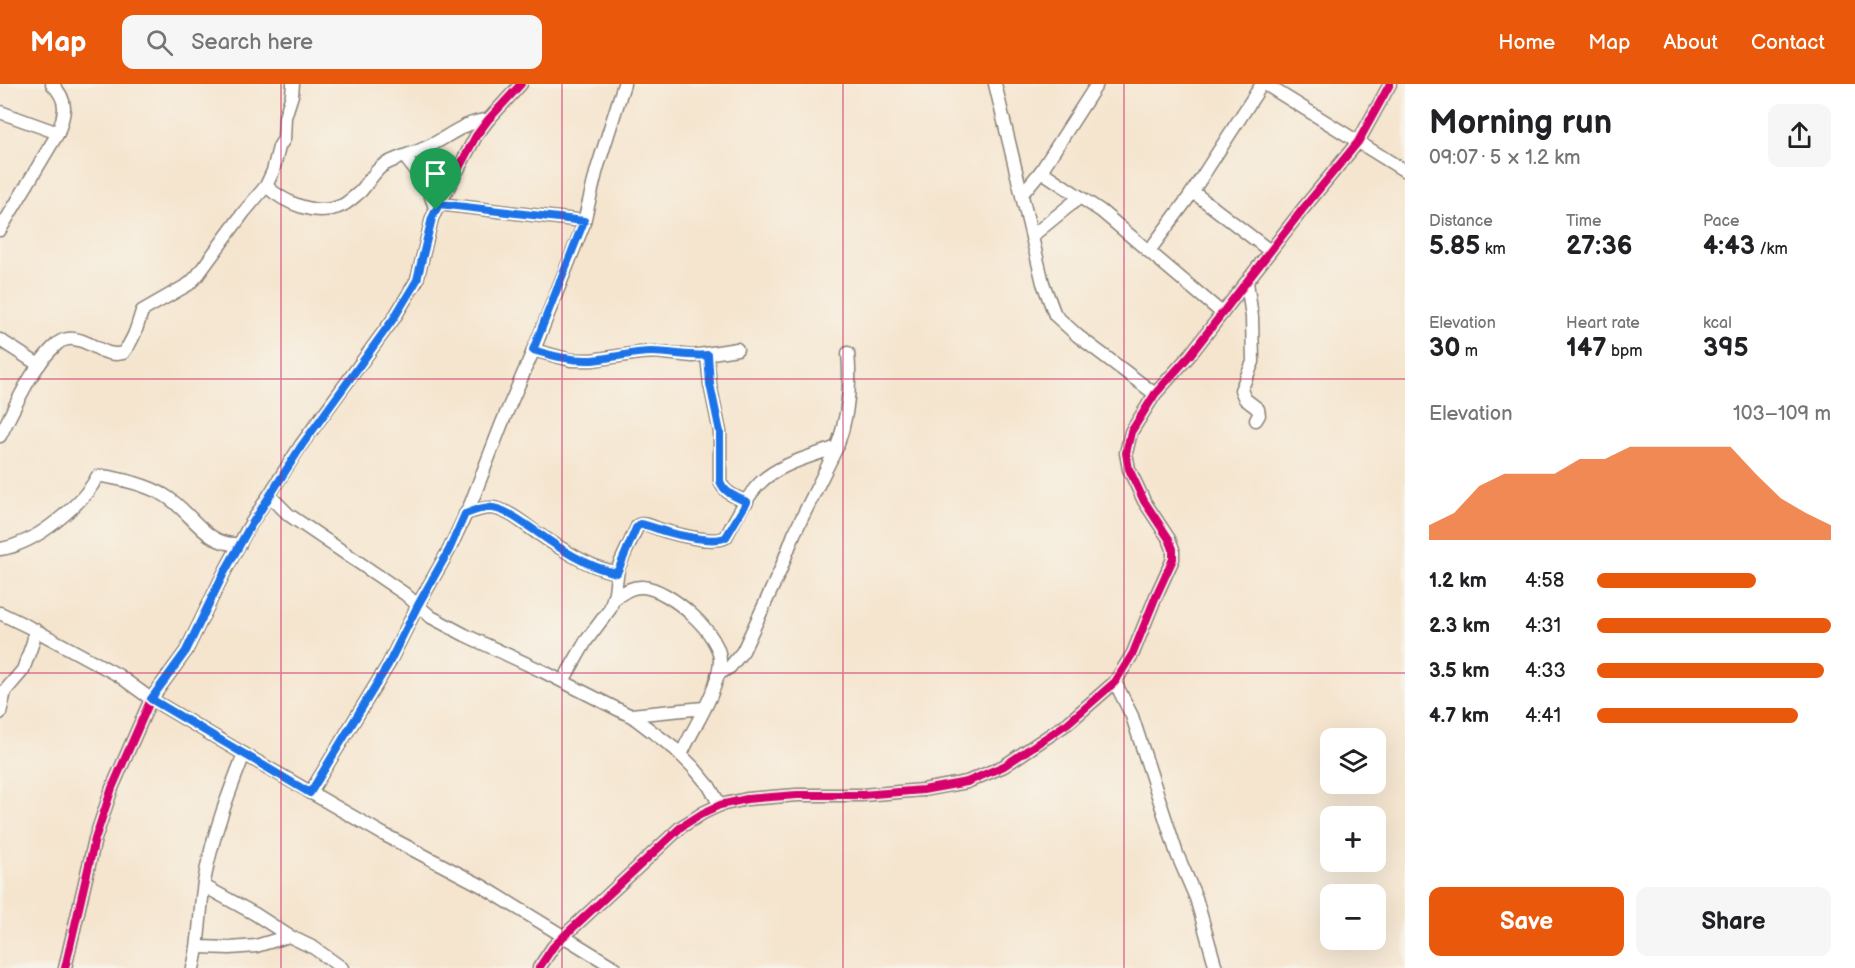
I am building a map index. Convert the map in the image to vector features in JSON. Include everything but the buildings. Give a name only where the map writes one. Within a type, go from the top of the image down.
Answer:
[{"type":"street","points":[[0,230],[58,133],[64,117],[65,107],[62,98],[52,84]]},
{"type":"street","points":[[0,436],[39,365],[57,343],[70,339],[84,342],[110,354],[123,353],[131,344],[142,311],[189,284],[266,186],[273,171],[279,147],[284,139],[285,117],[291,100],[293,84]]},
{"type":"street","points":[[65,968],[95,839],[124,757],[151,699],[186,651],[240,544],[302,445],[394,318],[417,280],[432,218],[476,136],[521,84]]},
{"type":"street","points":[[310,793],[388,665],[449,550],[465,514],[584,221],[597,169],[624,84]]},
{"type":"street","points":[[995,84],[1043,283],[1055,315],[1078,336],[1155,394]]},
{"type":"street","points":[[1022,194],[1041,171],[1097,84]]},
{"type":"street","points":[[1149,251],[1193,192],[1263,84],[1405,171]]},
{"type":"street","points":[[539,968],[553,947],[564,936],[681,827],[703,813],[720,805],[747,799],[902,792],[968,782],[1004,766],[1068,723],[1115,682],[1133,653],[1173,560],[1173,549],[1169,539],[1144,501],[1128,469],[1126,453],[1131,432],[1155,394],[1184,363],[1358,142],[1390,84]]},
{"type":"street","points":[[0,112],[58,133]]},
{"type":"street","points":[[266,186],[275,194],[294,204],[317,209],[329,209],[343,205],[361,191],[381,168],[429,147],[471,122],[488,120]]},
{"type":"street","points":[[405,157],[427,186],[438,207]]},
{"type":"street","points":[[1041,171],[1101,211],[1222,313]]},
{"type":"street","points":[[1193,192],[1270,251]]},
{"type":"street","points":[[1032,236],[1080,197]]},
{"type":"street","points":[[438,207],[584,221]]},
{"type":"street","points":[[1246,282],[1252,317],[1253,362],[1241,390],[1245,399],[1259,412],[1256,420]]},
{"type":"street","points":[[0,339],[39,365]]},
{"type":"street","points":[[533,350],[571,360],[592,360],[655,352],[693,356],[708,355],[737,349]]},
{"type":"street","points":[[717,675],[730,667],[743,651],[780,572],[794,534],[837,447],[841,436],[850,378],[848,353]]},
{"type":"street","points":[[708,355],[710,384],[720,432],[720,481],[722,488],[747,502]]},
{"type":"street","points":[[563,681],[614,599],[617,573],[636,528],[640,524],[667,532],[709,540],[722,540],[760,483],[773,472],[837,447]]},
{"type":"street","points":[[0,549],[19,544],[54,524],[93,486],[97,477],[102,476],[152,489],[180,507],[205,533],[225,543],[240,544]]},
{"type":"street","points":[[270,496],[297,522],[377,573],[431,617],[631,715],[681,755],[709,786],[720,805]]},
{"type":"street","points":[[465,514],[483,508],[495,508],[572,555],[606,571],[617,573]]},
{"type":"street","points":[[614,599],[636,587],[663,593],[707,629],[714,638],[720,660],[717,675],[681,755]]},
{"type":"street","points":[[0,613],[118,675],[151,699],[310,793],[482,886],[615,968]]},
{"type":"street","points":[[0,713],[5,691],[23,670],[35,630]]},
{"type":"street","points":[[1115,682],[1131,716],[1177,854],[1196,898],[1216,968]]},
{"type":"street","points":[[631,715],[704,708]]},
{"type":"street","points":[[193,968],[199,947],[204,886],[217,824],[244,754]]},
{"type":"street","points":[[204,886],[289,936],[314,948],[342,968]]},
{"type":"street","points":[[199,947],[256,946],[289,936]]},
{"type":"cycle path","points":[[65,968],[95,839],[112,788],[151,699],[186,651],[247,530],[301,445],[394,318],[417,280],[432,218],[476,136],[521,84]]},
{"type":"cycle path","points":[[539,968],[553,947],[564,936],[681,827],[703,813],[720,805],[747,799],[797,795],[862,795],[923,790],[967,782],[1004,766],[1068,723],[1115,682],[1133,653],[1173,559],[1173,549],[1169,539],[1144,501],[1129,469],[1126,453],[1131,432],[1155,394],[1190,355],[1302,210],[1358,142],[1390,84]]},
{"type":"route","points":[[439,204],[584,221],[533,350],[571,360],[592,360],[655,352],[693,356],[708,355],[710,384],[720,432],[720,481],[722,488],[731,495],[747,502],[722,540],[709,540],[667,532],[644,524],[638,525],[622,557],[617,573],[606,571],[562,550],[503,511],[489,507],[465,514],[449,550],[388,665],[310,793],[151,699],[186,651],[248,530],[302,445],[394,318],[417,280],[425,241],[436,210],[439,204]]}]
